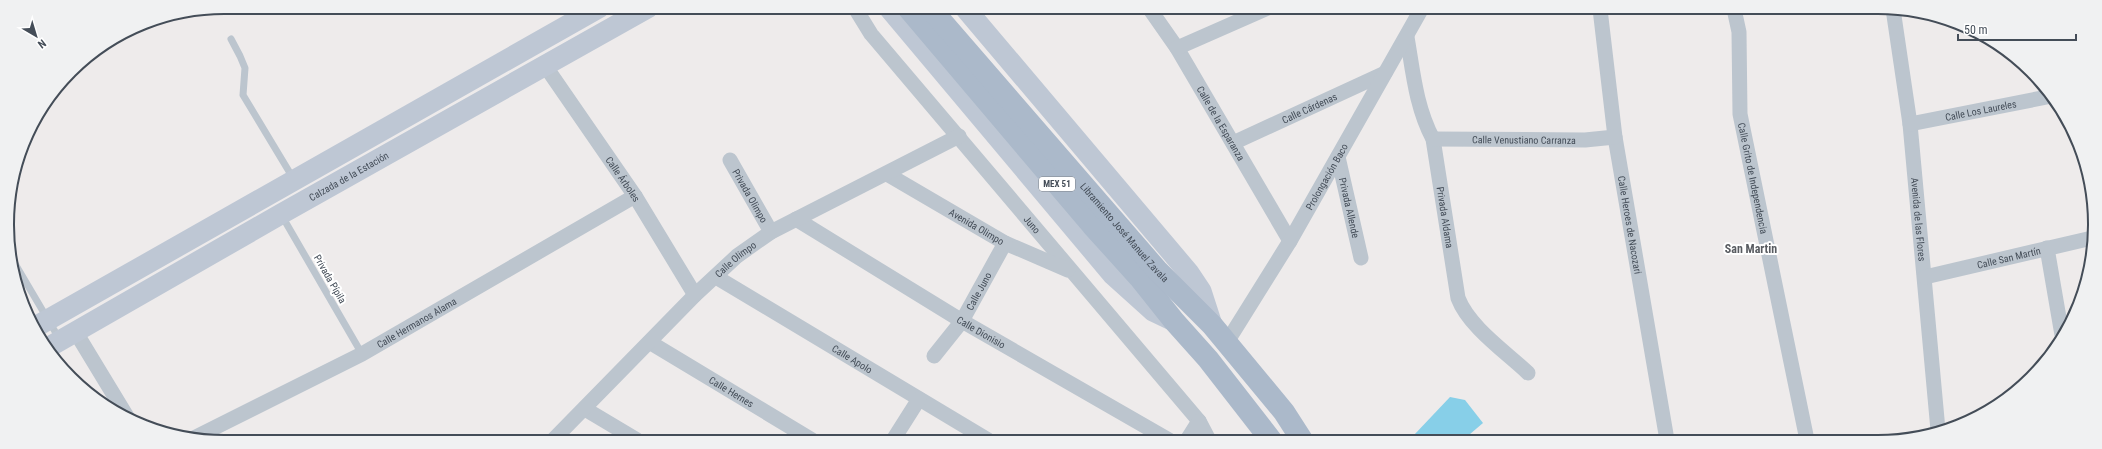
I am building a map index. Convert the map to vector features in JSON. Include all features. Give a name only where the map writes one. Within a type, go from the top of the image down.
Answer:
[{"type":"main road","points":[[42,323],[588,14]]},
{"type":"main road","name":"Calzada de la Estación","points":[[61,339],[639,14]]},
{"type":"main road","points":[[894,14],[1113,275],[1153,311],[1174,321]]},
{"type":"main road","name":"Libramiento José Manuel Zavala","points":[[913,14],[1208,359],[1267,435]]},
{"type":"main road","name":"Libramiento José Manuel Zavala","points":[[935,14],[1157,270],[1227,342],[1284,412],[1299,435]]},
{"type":"main road","points":[[970,14],[1189,273],[1201,291],[1212,325]]},
{"type":"street","name":"Juno","points":[[859,14],[871,34],[959,136],[1070,271],[1198,421],[1206,435]]},
{"type":"street","name":"Calle de la Esparanza","points":[[1153,14],[1176,48],[1290,241]]},
{"type":"street","points":[[1176,48],[1254,14]]},
{"type":"street","name":"Prolongación Baco","points":[[1227,342],[1290,241],[1419,14]]},
{"type":"street","name":"Calle Heroes de Nacozari","points":[[1601,14],[1615,137],[1665,435]]},
{"type":"street","name":"Calle Grito de Independencia","points":[[1735,14],[1739,32],[1740,114],[1806,435]]},
{"type":"street","name":"Avenida de las Flores","points":[[1894,14],[1910,124],[1938,426]]},
{"type":"street","name":"Privada Aldama","points":[[1407,37],[1417,97],[1424,122],[1433,139],[1458,298],[1463,311],[1528,373]]},
{"type":"street","name":"Calle Árboles","points":[[546,67],[635,196],[696,295]]},
{"type":"street","name":"Calle Cárdenas","points":[[1233,143],[1385,73]]},
{"type":"street","name":"Calle Los Laureles","points":[[1910,124],[2046,97]]},
{"type":"street","name":"Calle Olimpo","points":[[559,435],[651,343],[696,295],[737,256],[771,232],[959,136]]},
{"type":"street","name":"Calle Venustiano Carranza","points":[[1433,139],[1585,140],[1615,137]]},
{"type":"street","name":"Privada Allende","points":[[1338,157],[1361,258]]},
{"type":"street","name":"Privada Olimpo","points":[[730,160],[771,232]]},
{"type":"street","name":"Avenida Olimpo","points":[[887,174],[1005,243],[1070,271]]},
{"type":"street","name":"Calle Hermanos Alama","points":[[202,434],[362,354],[635,196]]},
{"type":"street","name":"Calle Dionisio","points":[[796,219],[962,321],[1160,435]]},
{"type":"street","name":"Calle San Martín","points":[[1925,277],[2088,239]]},
{"type":"street","name":"Calle Juno","points":[[934,356],[962,321],[1005,243]]},
{"type":"street","points":[[2047,248],[2061,328]]},
{"type":"street","name":"Calle Apolo","points":[[716,277],[980,435]]},
{"type":"street","points":[[61,339],[117,406]]},
{"type":"street","name":"Calle Hernes","points":[[651,343],[804,435]]},
{"type":"street","points":[[896,435],[919,399]]},
{"type":"street","points":[[585,409],[629,435]]},
{"type":"street","points":[[1190,435],[1198,421]]},
{"type":"lane","points":[[231,38],[244,68],[243,95],[294,180]]},
{"type":"lane","name":"Privada Pípila","points":[[281,214],[362,354]]},
{"type":"lane","points":[[20,275],[42,323],[61,339]]},
{"type":"water","points":[[1450,397],[1465,400],[1483,423],[1469,435],[1414,435]]},
{"type":"district","name":"San Martin","points":[[1751,249]]}]
